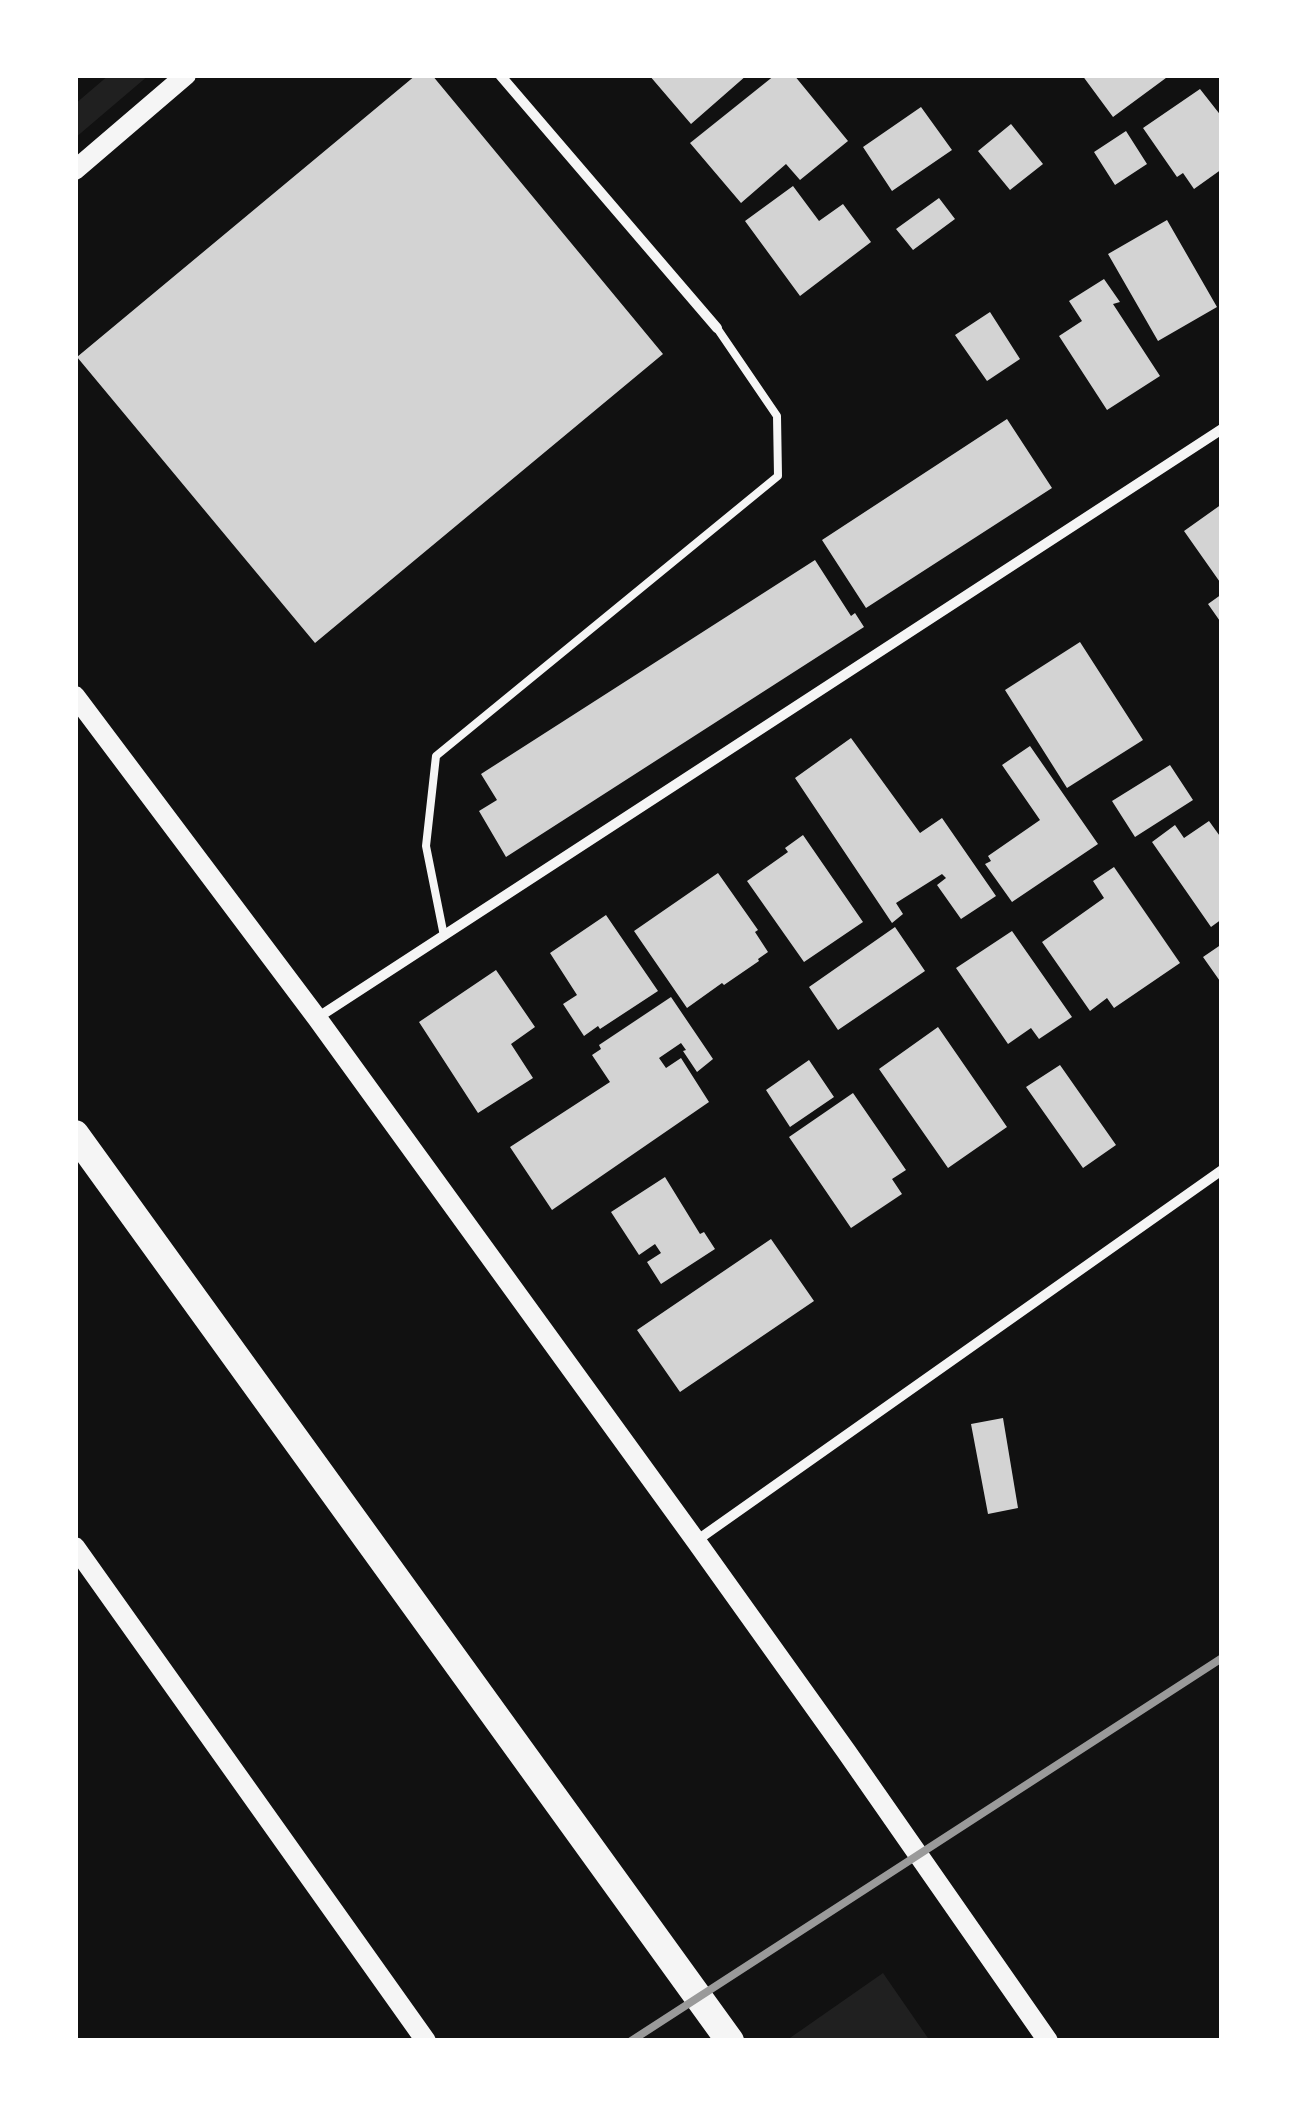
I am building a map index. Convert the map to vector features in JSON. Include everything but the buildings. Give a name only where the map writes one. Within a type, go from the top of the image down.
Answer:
[{"type":"highway","points":[[75,1134],[730,2041]]},
{"type":"main road","points":[[75,170],[186,75]]},
{"type":"main road","points":[[75,696],[317,1018],[696,1541],[1048,2041]]},
{"type":"main road","points":[[75,1546],[426,2041]]},
{"type":"street","points":[[500,75],[717,328]]},
{"type":"street","points":[[317,1018],[1222,429]]},
{"type":"street","points":[[696,1541],[1222,1170]]},
{"type":"lane","points":[[444,936],[426,846],[436,756],[778,476],[776,416],[717,328]]},
{"type":"shaded area","points":[[109,75],[149,75],[75,138],[75,104]]},
{"type":"shaded area","points":[[883,1973],[930,2041],[787,2040]]},
{"type":"railway","points":[[631,2041],[1222,1658]]}]
